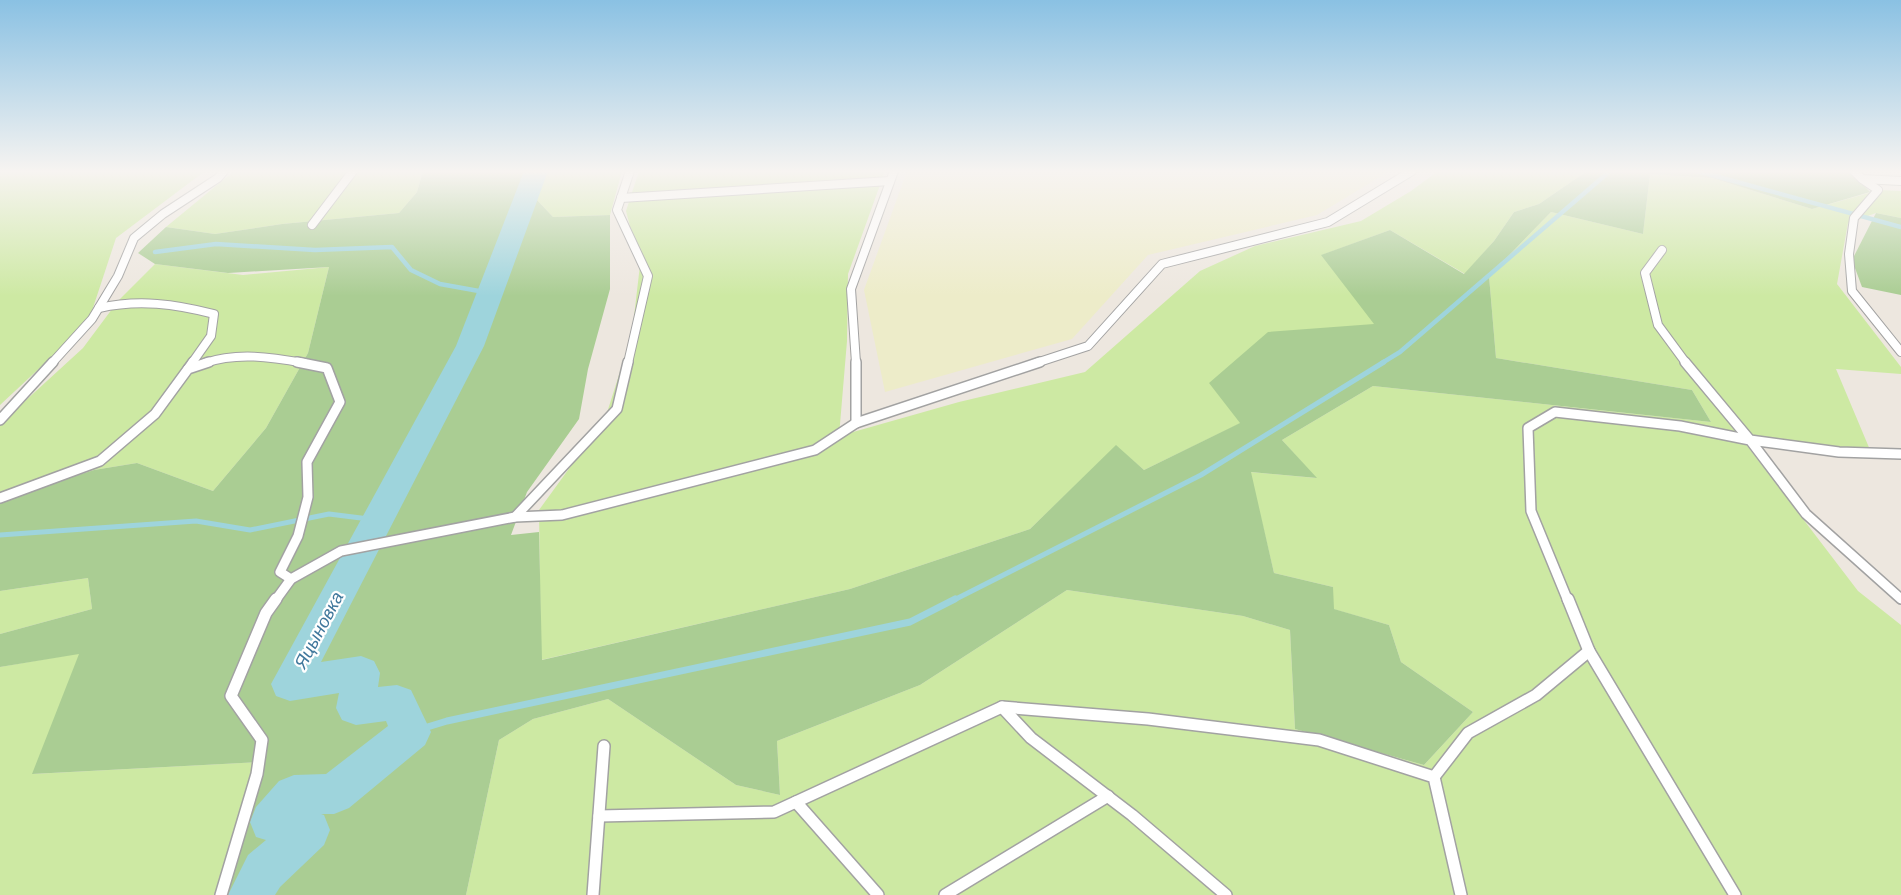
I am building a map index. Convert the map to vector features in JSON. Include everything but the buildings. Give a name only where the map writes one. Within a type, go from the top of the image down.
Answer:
[{"type":"lane","points":[[0,420],[88,323],[118,276],[134,238],[165,213]]},
{"type":"lane","points":[[312,225],[321,213]]},
{"type":"lane","points":[[515,517],[617,409],[648,276],[618,213]]},
{"type":"lane","points":[[856,423],[856,354],[850,289],[878,213]]},
{"type":"lane","points":[[221,895],[256,774],[262,740],[231,696],[266,613],[291,579],[341,551],[515,517],[562,515],[815,450],[856,423],[1088,346],[1162,264],[1328,222],[1343,213]]},
{"type":"lane","points":[[1858,213],[1854,218],[1849,254],[1852,291],[1901,352]]},
{"type":"lane","points":[[1662,250],[1645,273],[1658,326],[1806,514],[1901,599]]},
{"type":"lane","points":[[0,498],[100,461],[155,414],[211,336],[214,314],[178,304],[125,301],[99,308]]},
{"type":"lane","points":[[188,369],[223,357],[273,357],[327,368],[340,402],[307,462],[308,496],[300,529],[280,572],[291,579]]},
{"type":"lane","points":[[1735,895],[1589,651],[1531,511],[1528,429],[1555,412],[1680,426],[1750,440],[1839,452],[1901,454]]},
{"type":"lane","points":[[1434,777],[1468,733],[1536,695],[1589,651]]},
{"type":"lane","points":[[598,816],[774,813],[1002,707],[1149,719],[1319,740],[1434,777]]},
{"type":"lane","points":[[1002,707],[1031,738],[1108,796],[1226,895]]},
{"type":"lane","points":[[593,895],[604,746]]},
{"type":"lane","points":[[1434,777],[1461,895]]},
{"type":"lane","points":[[945,895],[1108,796]]},
{"type":"lane","points":[[796,802],[878,895]]},
{"type":"green space","points":[[0,213],[150,213],[116,238],[88,323],[0,405]]},
{"type":"green space","points":[[183,213],[399,213],[282,224],[215,234],[166,227]]},
{"type":"green space","points":[[399,213],[549,213],[553,217],[610,215],[610,289],[588,369],[579,419],[527,492],[511,535],[539,532],[542,660],[850,589],[1030,529],[1116,445],[1144,470],[1240,423],[1209,383],[1268,332],[1374,324],[1321,255],[1390,230],[1464,274],[1494,241],[1513,213],[1550,213],[1489,276],[1496,358],[1692,390],[1711,422],[1373,386],[1282,440],[1317,478],[1251,472],[1274,573],[1333,587],[1334,609],[1389,625],[1401,662],[1473,712],[1424,765],[1295,729],[1290,630],[1243,616],[1067,590],[920,685],[777,741],[780,795],[736,785],[608,699],[533,719],[499,740],[466,895],[228,895],[259,762],[32,774],[79,654],[0,667],[0,634],[92,609],[88,578],[0,591],[0,500],[94,470],[137,463],[213,491],[266,428],[308,353],[329,267],[228,273],[155,264],[138,253],[166,227],[215,234],[282,224]]},
{"type":"green space","points":[[549,213],[611,213],[610,215],[553,217]]},
{"type":"green space","points":[[626,213],[870,213],[848,274],[847,341],[839,436],[959,402],[1085,372],[1200,271],[1255,246],[1361,221],[1375,213],[1513,213],[1494,241],[1465,274],[1390,230],[1322,255],[1375,324],[1241,423],[1144,470],[1116,446],[1030,529],[850,589],[541,660],[539,510],[605,419],[632,334],[640,265]]},
{"type":"green space","points":[[892,213],[1321,213],[1148,255],[1072,339],[885,392],[864,290]]},
{"type":"green space","points":[[1550,213],[1643,234],[1645,213],[1901,213],[1901,218],[1876,213],[1848,223],[1837,284],[1901,367],[1901,374],[1836,369],[1873,457],[1745,443],[1858,591],[1901,625],[1901,895],[466,895],[499,740],[533,719],[608,699],[736,785],[780,795],[777,741],[920,685],[1067,590],[1243,616],[1290,630],[1295,729],[1424,765],[1473,712],[1401,662],[1389,625],[1333,609],[1333,587],[1274,573],[1250,472],[1316,478],[1282,440],[1373,386],[1711,422],[1692,390],[1496,358],[1489,276]]},
{"type":"green space","points":[[1554,213],[1645,213],[1643,234]]},
{"type":"green space","points":[[1876,213],[1901,218],[1901,295],[1862,287],[1852,260]]},
{"type":"green space","points":[[155,264],[243,275],[329,267],[308,353],[266,428],[213,491],[137,463],[94,470],[0,500],[0,424],[83,348],[118,301]]},
{"type":"green space","points":[[88,578],[92,609],[0,634],[0,591]]},
{"type":"green space","points":[[80,653],[33,774],[259,762],[228,895],[0,895],[0,667]]},
{"type":"waterway","name":"Яцыновка","points":[[250,895],[264,871],[309,830],[271,822],[294,795],[334,794],[411,732],[397,702],[356,708],[361,673],[290,684],[470,346],[520,213]]},
{"type":"waterway","points":[[1382,363],[1400,352],[1562,213]]},
{"type":"waterway","points":[[1849,213],[1901,227]]},
{"type":"waterway","points":[[155,252],[216,244],[315,250],[392,247],[411,270],[440,284],[490,293]]},
{"type":"waterway","points":[[952,601],[1201,475],[1384,362]]},
{"type":"waterway","points":[[0,535],[196,521],[250,530],[329,514],[377,520]]},
{"type":"waterway","points":[[411,732],[447,721],[910,622],[955,599]]}]
